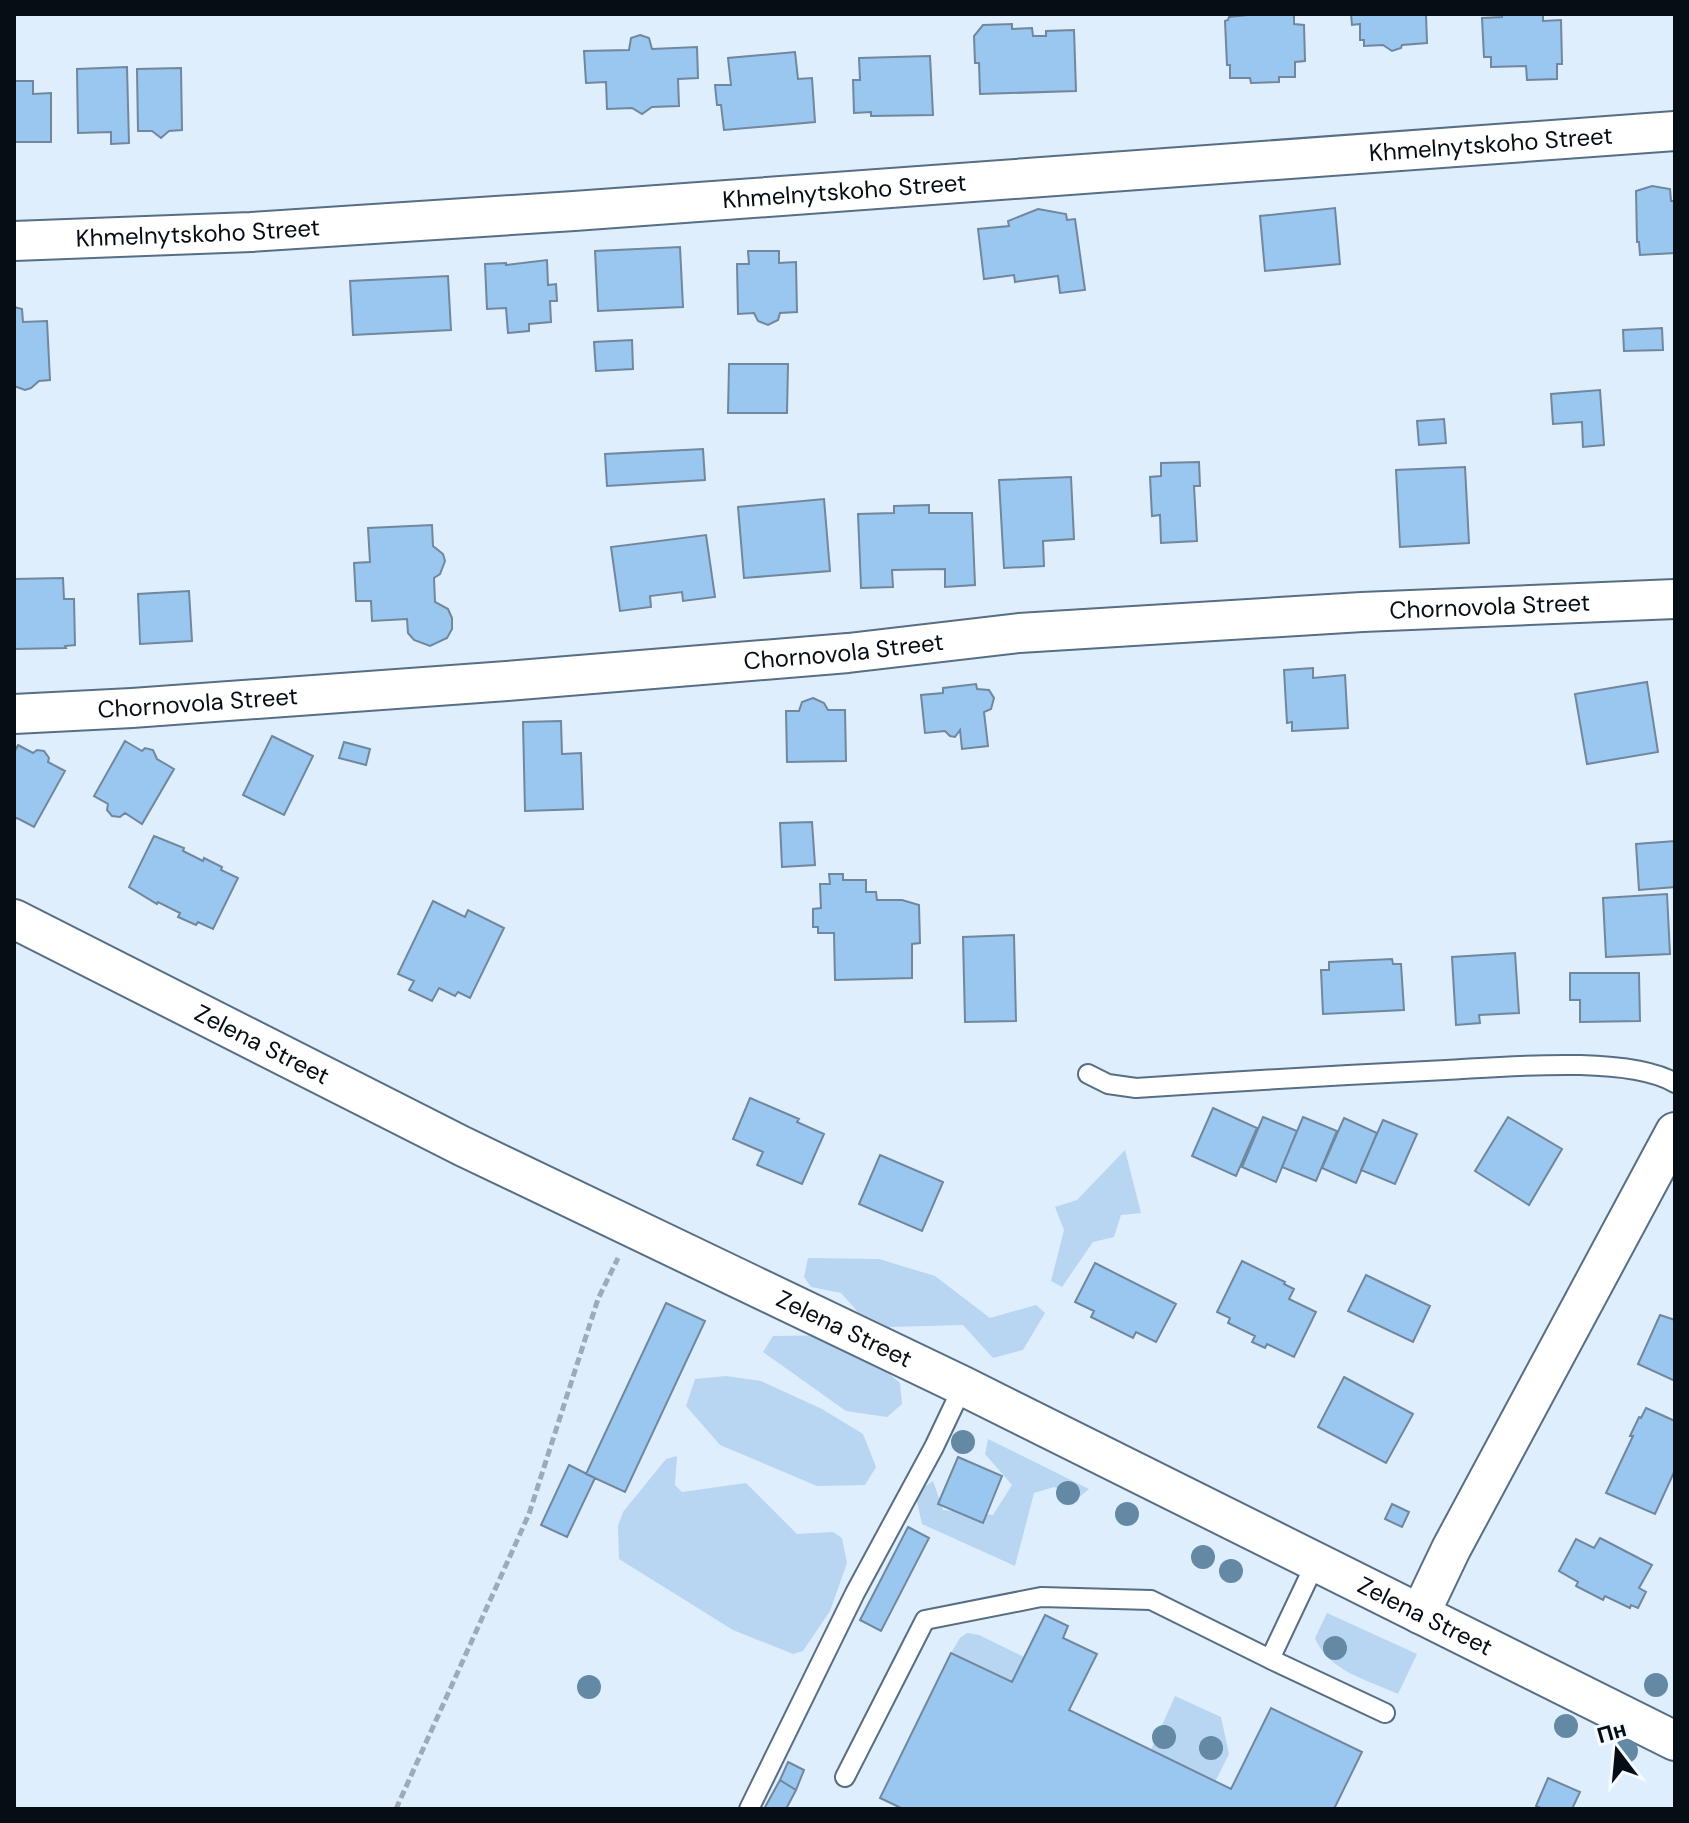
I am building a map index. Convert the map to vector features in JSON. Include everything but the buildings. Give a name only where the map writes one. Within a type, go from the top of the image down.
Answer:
[{"type":"street","name":"Khmelnytskoho Street","points":[[14,241],[251,232],[574,211],[1675,131]]},
{"type":"street","name":"Chornovola Street","points":[[14,714],[507,681],[848,653],[1019,633],[1362,612],[1675,599]]},
{"type":"street","name":"Zelena Street","points":[[14,919],[462,1146],[963,1386],[1675,1741]]},
{"type":"street","points":[[1420,1614],[1451,1549],[1669,1156]]},
{"type":"lane","points":[[1088,1074],[1108,1084],[1136,1088],[1525,1066],[1626,1067],[1665,1077],[1675,1083]]},
{"type":"lane","points":[[749,1809],[855,1593],[934,1447],[963,1386]]},
{"type":"lane","points":[[1270,1659],[1316,1562]]},
{"type":"lane","points":[[845,1777],[925,1620],[1041,1597],[1151,1600],[1385,1713]]},
{"type":"path","points":[[396,1809],[529,1514],[598,1299],[634,1228]]},
{"type":"shaded area","points":[[1125,1150],[1141,1213],[1121,1215],[1114,1237],[1093,1242],[1062,1287],[1051,1281],[1064,1230],[1055,1207],[1077,1200]]},
{"type":"shaded area","points":[[808,1258],[879,1259],[935,1276],[990,1318],[1036,1305],[1045,1313],[1023,1350],[993,1358],[963,1325],[889,1327],[858,1312],[841,1293],[811,1287],[804,1277]]},
{"type":"shaded area","points":[[845,1335],[900,1383],[902,1404],[887,1417],[846,1411],[763,1352],[773,1336]]},
{"type":"shaded area","points":[[726,1376],[761,1381],[822,1409],[863,1434],[876,1467],[865,1485],[817,1486],[720,1445],[686,1406],[695,1379]]},
{"type":"shaded area","points":[[988,1439],[1089,1489],[1072,1503],[1068,1493],[1054,1487],[1034,1493],[1015,1566],[922,1524],[915,1493],[933,1481],[943,1510],[993,1515],[1012,1485],[985,1454]]},
{"type":"shaded area","points":[[677,1456],[675,1485],[682,1492],[746,1483],[797,1534],[833,1532],[842,1538],[847,1563],[830,1611],[803,1651],[793,1654],[733,1630],[619,1559],[618,1526],[623,1512],[666,1459]]},
{"type":"shaded area","points":[[1327,1613],[1417,1654],[1398,1694],[1350,1673],[1329,1659],[1315,1638]]},
{"type":"shaded area","points":[[967,1633],[979,1635],[1024,1657],[1012,1682],[951,1653]]},
{"type":"shaded area","points":[[1175,1696],[1221,1717],[1229,1754],[1215,1782],[1151,1750]]}]
